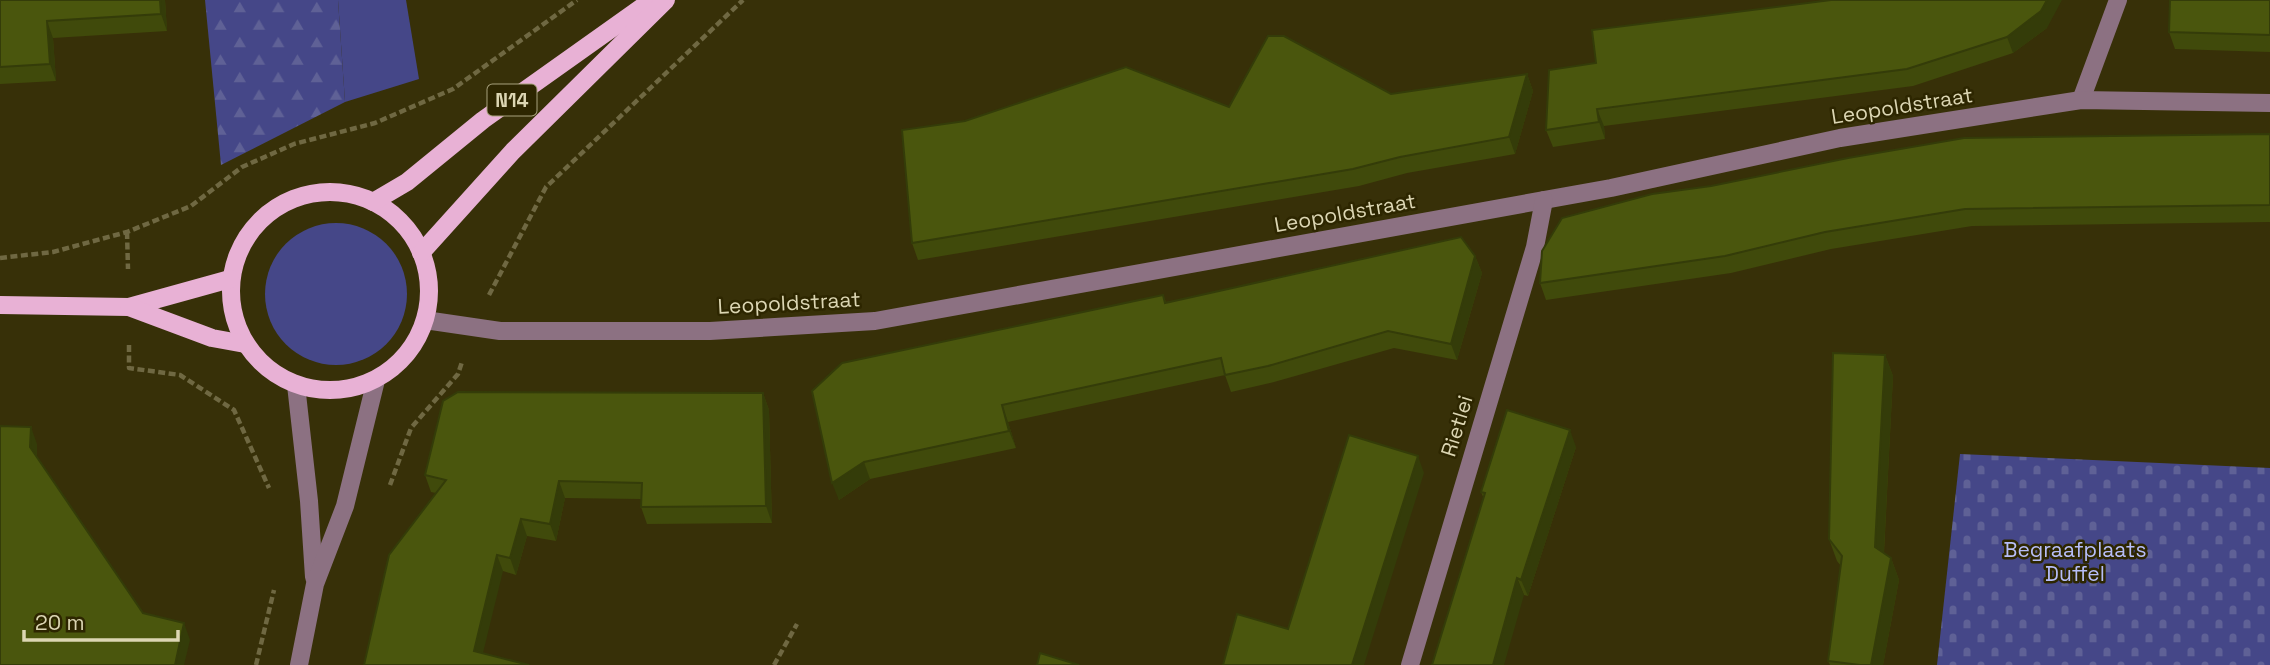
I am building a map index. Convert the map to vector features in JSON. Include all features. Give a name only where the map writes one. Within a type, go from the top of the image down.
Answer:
[{"type":"main road","name":"N14","points":[[373,202],[407,182],[483,120],[652,0]]},
{"type":"main road","name":"N14","points":[[421,253],[513,151],[666,0]]},
{"type":"main road","points":[[343,192],[373,202],[401,223],[421,253],[429,286],[425,320],[407,355],[376,380],[336,391],[296,385],[267,369],[245,344],[232,312],[230,279],[239,249],[245,240],[257,223],[282,204],[312,194],[343,192]]},
{"type":"main road","points":[[0,305],[129,307],[230,279]]},
{"type":"main road","points":[[129,307],[212,338],[245,344]]},
{"type":"street","points":[[2081,100],[2118,0]]},
{"type":"street","name":"Leopoldstraat","points":[[425,320],[500,331],[710,331],[875,321],[1611,188],[1840,138],[2081,100],[2270,103]]},
{"type":"street","name":"Rietlei","points":[[1410,665],[1535,247],[1544,200]]},
{"type":"street","points":[[299,665],[315,583],[345,506],[376,380]]},
{"type":"street","points":[[296,385],[315,583]]},
{"type":"path","points":[[0,258],[53,252],[127,232],[191,206],[242,167],[283,149],[375,123],[453,89],[576,0]]},
{"type":"path","points":[[389,488],[411,428],[458,374],[482,307],[547,187],[743,0]]},
{"type":"path","points":[[127,232],[129,368],[180,375],[234,410],[273,495]]},
{"type":"path","points":[[257,665],[275,585]]},
{"type":"path","points":[[774,665],[797,624]]},
{"type":"green space","points":[[205,0],[338,0],[345,102],[221,165]]},
{"type":"green space","points":[[338,0],[406,0],[419,79],[345,102]]},
{"type":"green space","points":[[336,223],[363,228],[386,244],[402,267],[407,294],[402,321],[386,344],[363,360],[336,365],[309,360],[286,344],[270,321],[265,294],[270,267],[286,244],[309,228]]},
{"type":"green space","name":"Begraafplaats Duffel","points":[[1960,454],[2270,468],[2270,665],[1937,665]]},
{"type":"building","points":[[0,0],[160,0],[161,14],[47,21],[50,64],[0,67]]},
{"type":"building","points":[[1831,0],[2047,0],[2041,11],[2007,37],[1907,69],[1597,109],[1599,122],[1546,130],[1549,70],[1596,63],[1592,30]]},
{"type":"building","points":[[2170,0],[2270,0],[2270,35],[2169,32]]},
{"type":"building","points":[[1268,36],[1284,36],[1391,94],[1527,74],[1509,137],[1400,157],[1353,169],[912,243],[902,130],[965,121],[1126,67],[1229,107]]},
{"type":"building","points":[[2270,134],[2270,205],[1965,209],[1825,232],[1725,256],[1540,283],[1542,251],[1562,218],[1652,194],[1711,186],[1964,138]]},
{"type":"building","points":[[1461,237],[1475,256],[1451,344],[1388,331],[1268,366],[1225,375],[1221,358],[1002,405],[1009,431],[864,462],[832,483],[812,391],[842,363],[1163,295],[1165,303]]},
{"type":"building","points":[[1833,353],[1885,355],[1875,547],[1891,558],[1871,665],[1828,661],[1842,556],[1829,539]]},
{"type":"building","points":[[458,392],[763,393],[766,506],[641,507],[642,483],[559,481],[550,524],[521,519],[510,558],[497,555],[474,651],[529,665],[364,665],[389,555],[446,480],[425,475],[443,401]]},
{"type":"building","points":[[1507,410],[1570,430],[1521,580],[1517,578],[1493,665],[1432,665],[1485,493],[1481,492]]},
{"type":"building","points":[[0,426],[31,427],[30,447],[143,613],[184,623],[175,665],[0,665]]},
{"type":"building","points":[[1349,435],[1418,456],[1352,665],[1223,665],[1237,614],[1288,629]]},
{"type":"building","points":[[1040,653],[1079,665],[1037,665]]}]
